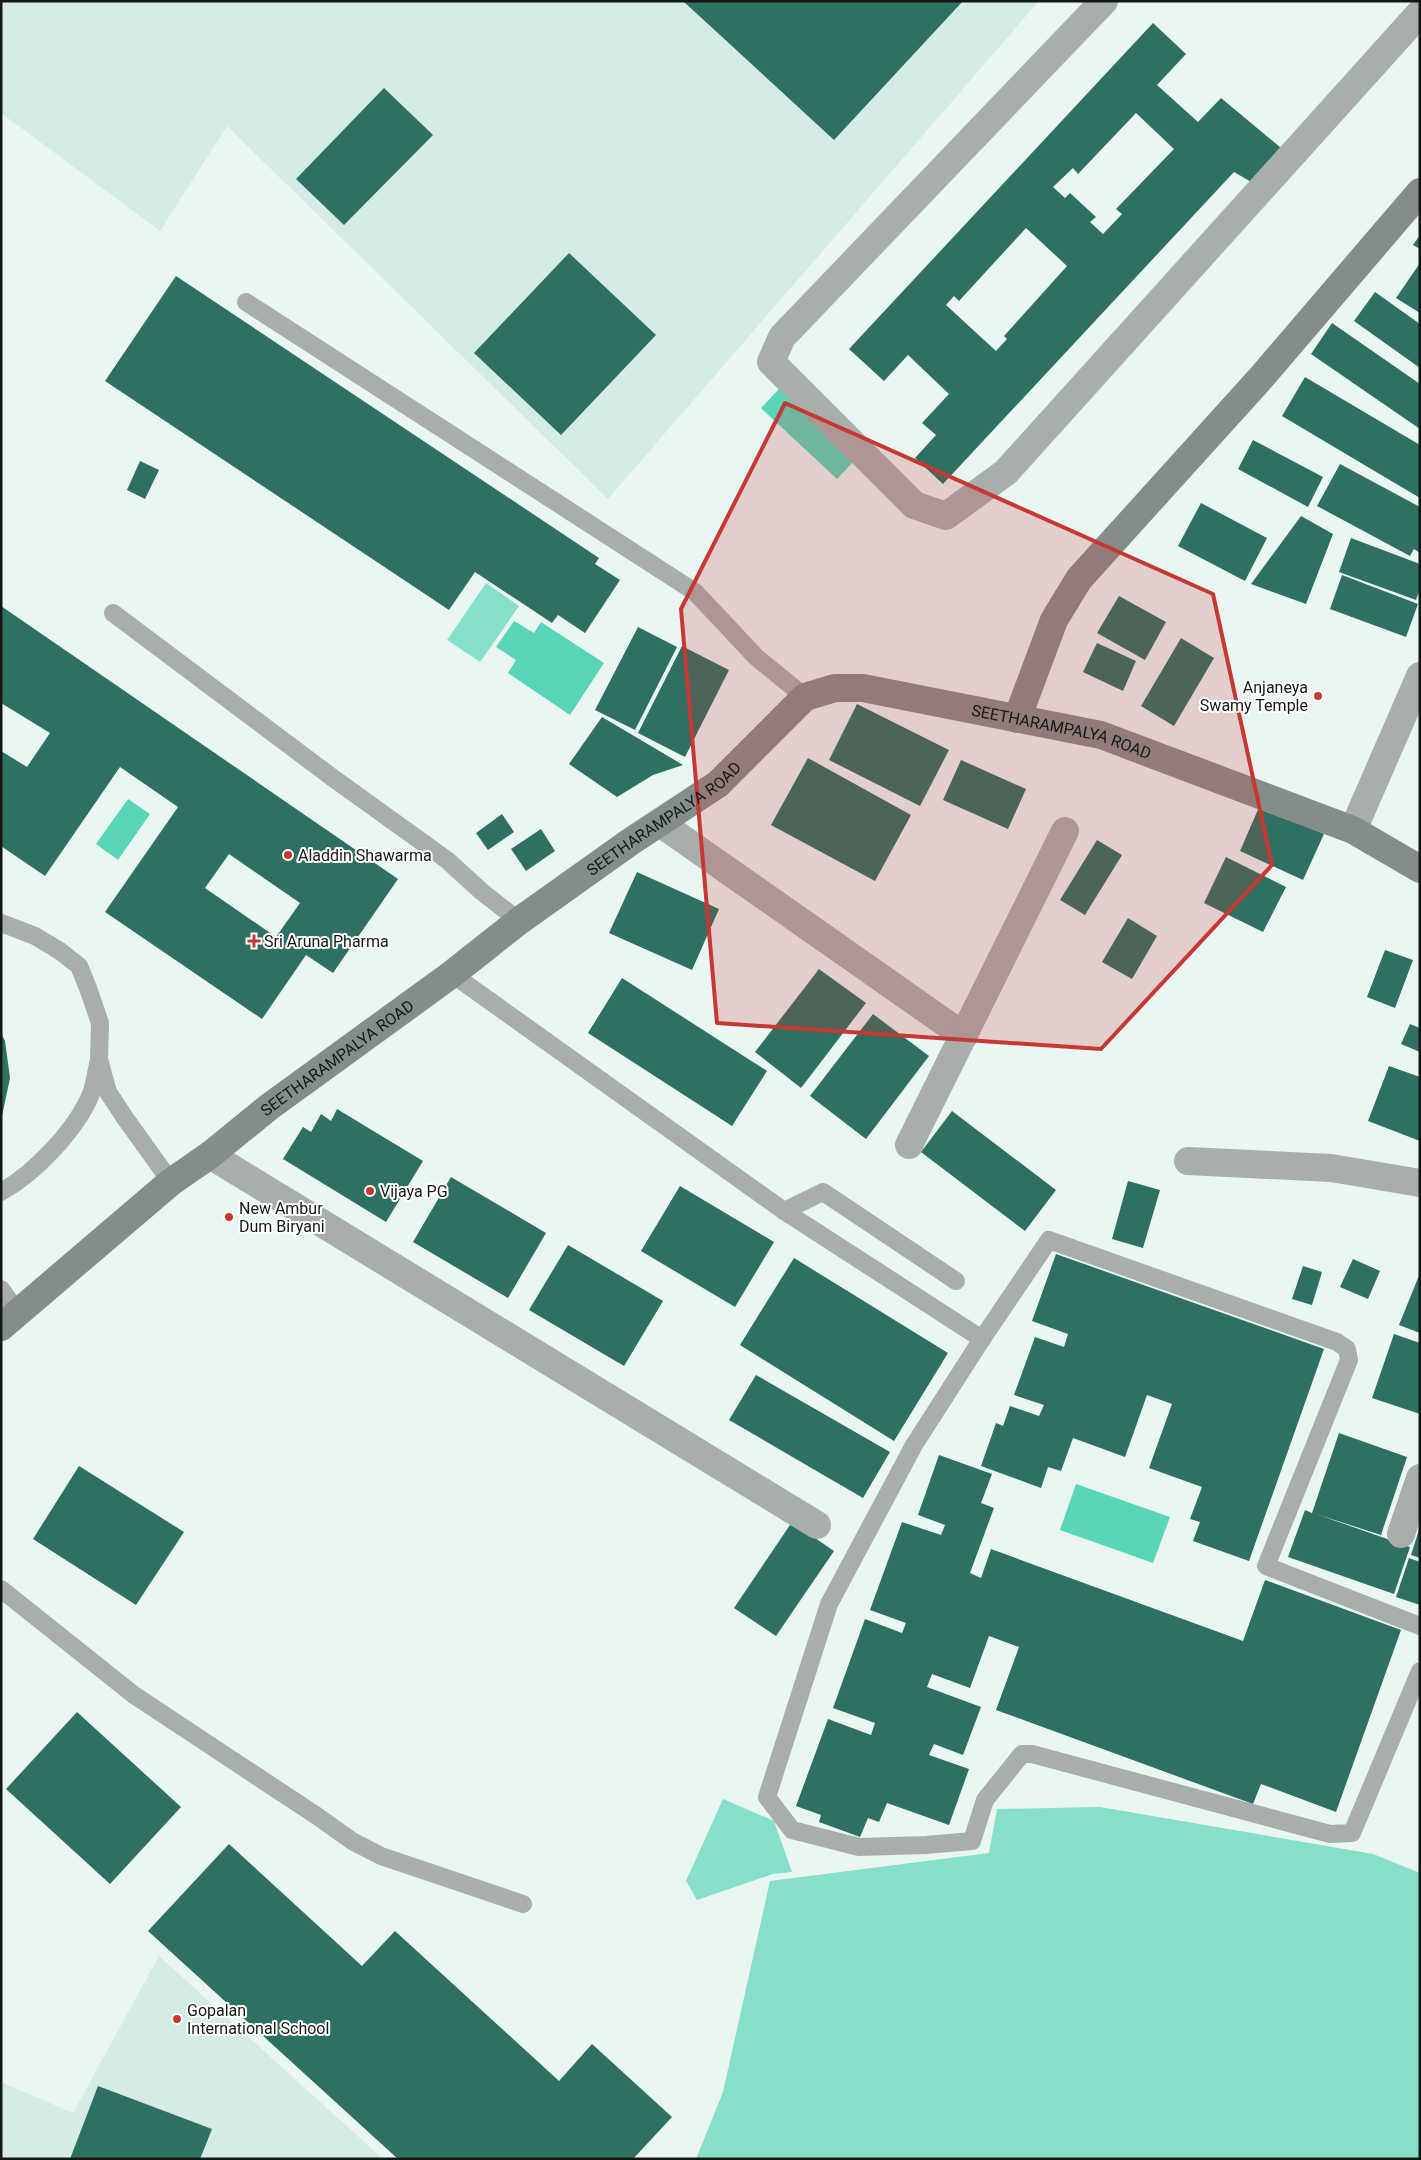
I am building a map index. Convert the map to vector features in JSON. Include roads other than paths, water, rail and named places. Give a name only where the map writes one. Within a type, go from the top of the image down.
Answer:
[{"type":"street","points":[[1104,1],[782,336],[771,362],[914,506],[946,516],[1006,472],[1420,14]]},
{"type":"street","points":[[1017,719],[1054,620],[1079,579],[1259,380],[1420,192]]},
{"type":"street","points":[[1353,830],[1420,676]]},
{"type":"street","name":"SEETHARAMPALYA ROAD","points":[[9,1319],[171,1182],[210,1155],[269,1107],[452,974],[519,921],[718,784],[805,697],[835,688],[863,688],[1102,735],[1353,830],[1420,869]]},
{"type":"street","points":[[660,823],[964,1036]]},
{"type":"street","points":[[909,1145],[1065,832]]},
{"type":"street","points":[[210,1155],[817,1525]]},
{"type":"street","points":[[1188,1161],[1331,1168],[1420,1183]]},
{"type":"street","points":[[1401,1534],[1420,1478]]},
{"type":"lane","points":[[246,302],[695,592],[756,657],[805,697]]},
{"type":"lane","points":[[113,613],[333,778],[447,860],[481,891],[519,921]]},
{"type":"lane","points":[[1,923],[35,936],[60,951],[79,966],[100,1023],[99,1059],[91,1094],[68,1132],[41,1162],[13,1186],[1,1192]]},
{"type":"lane","points":[[452,974],[784,1211],[982,1339]]},
{"type":"lane","points":[[99,1059],[108,1092],[171,1182]]},
{"type":"lane","points":[[784,1211],[823,1192],[956,1281]]},
{"type":"lane","points":[[1420,1626],[1266,1566],[1349,1360],[1347,1349],[1337,1342],[1049,1240],[982,1339],[914,1445],[828,1604],[767,1797],[792,1830],[859,1847],[926,1846],[972,1841],[984,1800],[1022,1754],[1032,1754],[1330,1834],[1352,1833],[1420,1671]]},
{"type":"lane","points":[[1,1289],[9,1319]]},
{"type":"lane","points":[[1,1590],[134,1695],[352,1841],[381,1856],[523,1904]]},
{"type":"place","name":"Anjaneya Swamy Temple","points":[[1318,696]]},
{"type":"place","name":"Aladdin Shawarma","points":[[288,855]]},
{"type":"place","name":"Sri Aruna Pharma","points":[[254,941]]},
{"type":"place","name":"Vijaya PG","points":[[370,1191]]},
{"type":"place","name":"New Ambur Dum Biryani","points":[[229,1217]]},
{"type":"place","name":"Gopalan International School","points":[[177,2019]]}]
